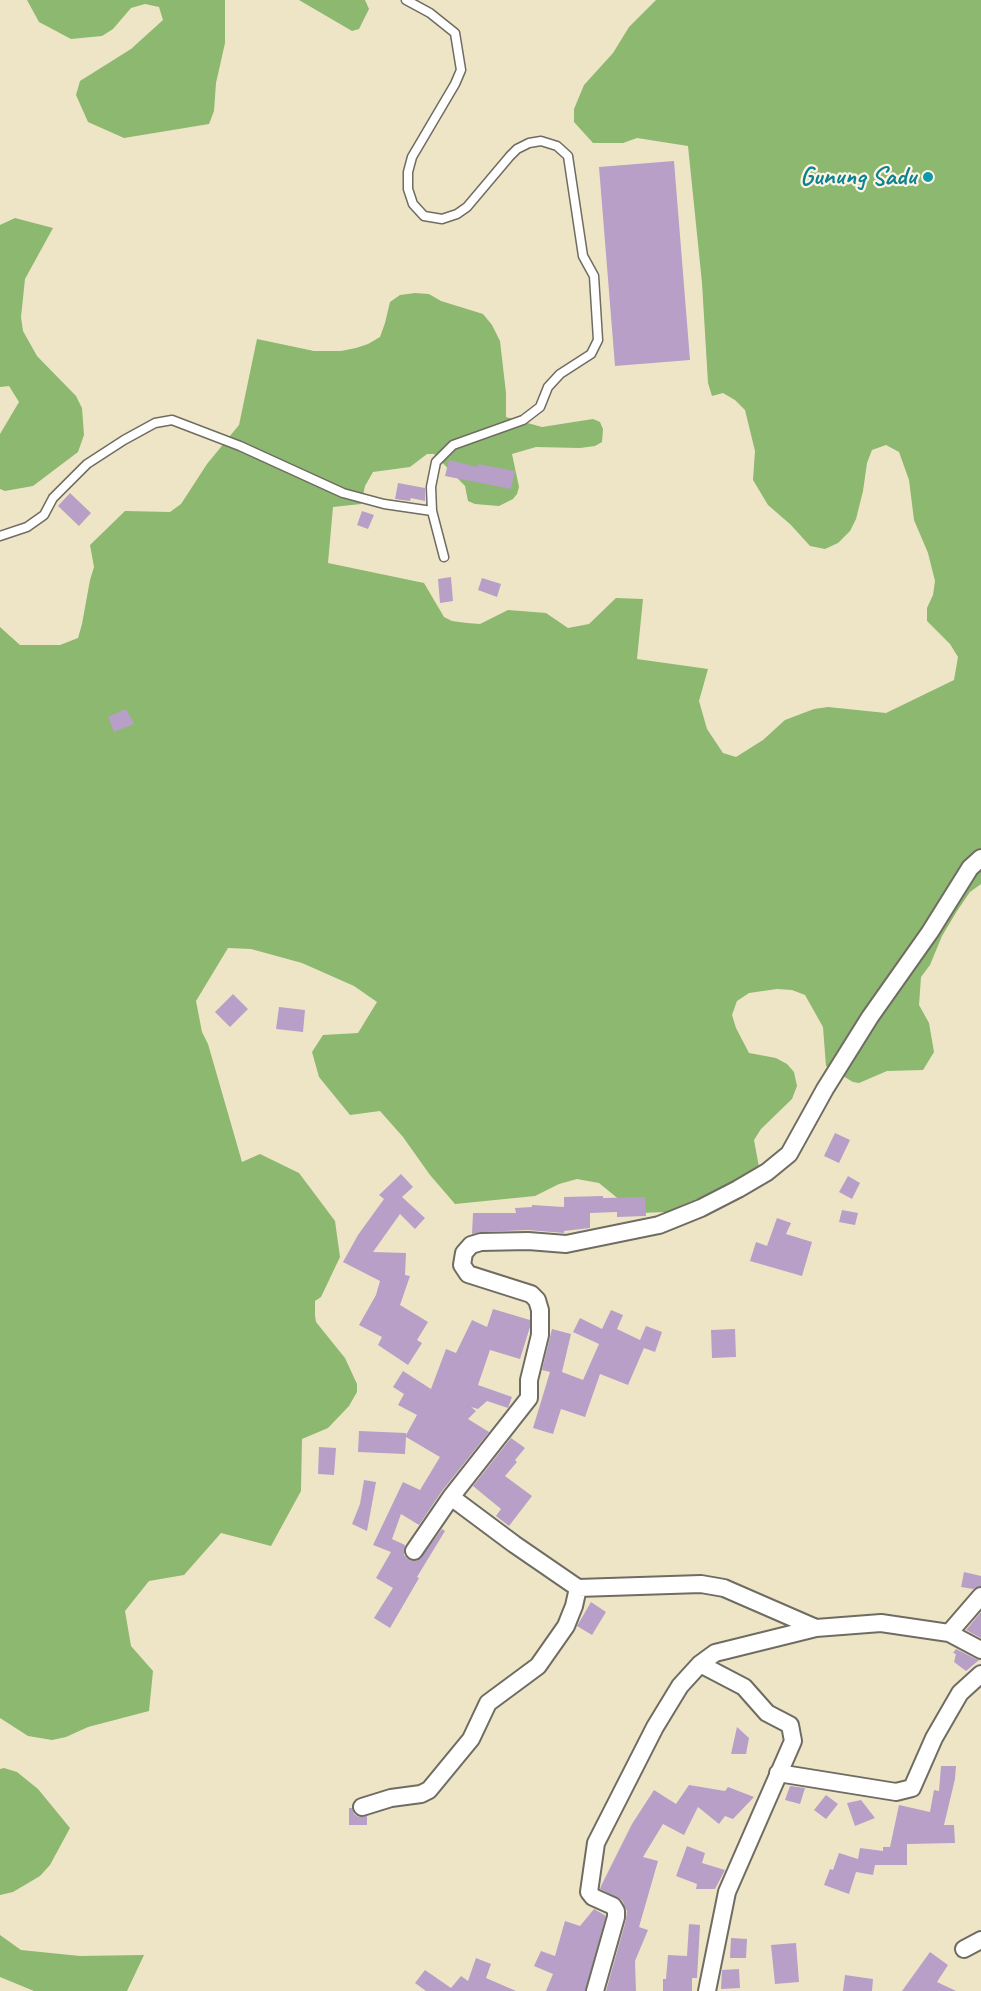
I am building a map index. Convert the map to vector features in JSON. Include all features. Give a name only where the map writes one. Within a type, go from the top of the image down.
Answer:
[{"type":"street","points":[[414,1551],[451,1497],[529,1398],[529,1380],[540,1335],[540,1310],[537,1300],[531,1294],[468,1274],[462,1265],[464,1253],[471,1245],[481,1242],[528,1241],[566,1244],[659,1225],[701,1208],[767,1172],[789,1154],[825,1089],[870,1017],[930,932],[970,868],[981,858]]},
{"type":"street","points":[[451,1497],[578,1588],[701,1584],[724,1588],[816,1628]]},
{"type":"street","points":[[362,1806],[391,1798],[421,1794],[429,1790],[471,1739],[488,1703],[538,1666],[566,1626],[578,1588]]},
{"type":"street","points":[[949,1633],[981,1596]]},
{"type":"street","points":[[595,1991],[616,1917],[613,1906],[593,1897],[589,1892],[596,1843],[655,1727],[680,1686],[700,1664],[715,1653],[816,1628],[881,1623],[949,1633],[981,1650]]},
{"type":"street","points":[[700,1664],[744,1687],[767,1713],[790,1725],[793,1741],[727,1892],[707,1991]]},
{"type":"street","points":[[778,1773],[896,1792],[912,1788],[934,1738],[960,1693],[981,1674]]},
{"type":"street","points":[[964,1949],[981,1940]]},
{"type":"lane","points":[[406,0],[430,13],[455,33],[461,70],[412,157],[408,172],[408,189],[413,204],[424,216],[442,219],[457,213],[467,207],[517,149],[529,143],[541,141],[556,146],[568,156],[583,256],[594,276],[598,340],[591,354],[560,374],[549,387],[540,407],[523,420],[453,446],[436,462],[431,487],[432,511],[444,557]]},
{"type":"lane","points":[[0,536],[27,527],[44,515],[53,498],[87,465],[124,440],[155,423],[172,420],[240,446],[343,493],[384,504],[432,511]]},
{"type":"green space","points":[[27,0],[225,0],[225,43],[216,83],[214,111],[209,124],[124,138],[88,122],[76,95],[80,81],[131,49],[163,20],[159,7],[145,4],[131,8],[113,29],[102,36],[71,39],[39,22]]},
{"type":"green space","points":[[299,0],[365,0],[369,9],[359,29],[352,31]]},
{"type":"green space","points":[[656,0],[981,0],[981,884],[970,892],[957,911],[942,936],[930,965],[921,977],[919,1005],[929,1023],[934,1052],[923,1070],[887,1071],[859,1083],[853,1082],[826,1066],[823,1027],[805,995],[792,990],[777,989],[749,993],[737,1001],[732,1015],[736,1028],[749,1053],[776,1058],[787,1064],[794,1072],[797,1086],[792,1099],[761,1129],[754,1140],[759,1167],[727,1186],[666,1212],[639,1213],[599,1183],[577,1179],[559,1184],[535,1196],[455,1204],[380,1111],[350,1115],[319,1077],[312,1052],[323,1035],[358,1033],[377,1002],[354,986],[302,963],[251,949],[228,948],[196,1001],[202,1032],[208,1044],[242,1162],[260,1154],[299,1173],[335,1221],[340,1257],[321,1297],[315,1301],[315,1315],[316,1322],[345,1358],[357,1384],[357,1392],[349,1406],[328,1428],[302,1439],[301,1491],[271,1546],[221,1533],[184,1575],[149,1581],[125,1611],[131,1646],[153,1671],[149,1711],[88,1727],[66,1737],[52,1740],[28,1736],[0,1718],[0,627],[20,645],[60,645],[78,638],[94,567],[90,545],[125,511],[170,512],[181,504],[207,464],[239,425],[257,339],[314,351],[341,351],[356,348],[380,337],[390,302],[400,295],[415,293],[429,294],[441,301],[483,314],[492,325],[500,341],[506,393],[506,417],[542,427],[593,419],[600,422],[603,429],[602,442],[595,446],[580,448],[536,447],[512,454],[519,487],[513,499],[499,506],[475,504],[468,501],[465,486],[434,454],[427,454],[410,467],[373,472],[365,486],[361,504],[333,507],[328,563],[424,583],[444,617],[452,621],[467,623],[480,624],[508,610],[546,613],[568,628],[589,624],[616,598],[643,599],[637,659],[708,669],[699,701],[707,729],[723,753],[736,757],[763,740],[785,720],[814,709],[828,707],[886,713],[954,680],[958,657],[950,644],[927,621],[927,608],[933,595],[935,581],[928,553],[914,520],[909,480],[899,452],[886,445],[872,450],[867,463],[856,519],[850,531],[838,543],[825,549],[810,546],[768,505],[753,480],[755,451],[745,410],[723,393],[712,396],[708,383],[702,283],[688,146],[637,138],[623,143],[593,143],[574,122],[574,109],[584,85],[613,53],[629,27]]},
{"type":"green space","points":[[15,218],[53,228],[25,279],[21,317],[23,331],[37,356],[76,396],[82,408],[84,435],[78,452],[33,486],[5,491],[0,489],[0,434],[19,402],[9,386],[0,387],[0,225]]},
{"type":"green space","points":[[0,1769],[17,1772],[38,1789],[70,1828],[50,1865],[40,1876],[13,1892],[0,1895]]},
{"type":"green space","points":[[0,1935],[21,1950],[80,1956],[144,1955],[127,1991],[34,1991],[0,1977]]},
{"type":"building","points":[[674,161],[690,360],[615,366],[599,167]]},
{"type":"building","points":[[449,460],[477,467],[478,464],[515,471],[511,489],[445,476]]},
{"type":"building","points":[[398,483],[425,488],[425,501],[411,498],[410,501],[395,499]]},
{"type":"building","points":[[70,493],[91,513],[79,526],[58,506]]},
{"type":"building","points":[[362,511],[374,515],[368,529],[357,525]]},
{"type":"building","points":[[451,577],[453,601],[440,603],[438,579]]},
{"type":"building","points":[[482,578],[501,584],[497,597],[478,590]]},
{"type":"building","points":[[126,709],[134,724],[114,732],[108,717]]},
{"type":"building","points":[[233,994],[248,1009],[230,1027],[215,1012]]},
{"type":"building","points":[[279,1007],[305,1010],[303,1032],[276,1029]]},
{"type":"building","points":[[835,1133],[850,1140],[839,1163],[824,1156]]},
{"type":"building","points":[[401,1174],[413,1187],[402,1197],[425,1218],[415,1229],[400,1214],[373,1252],[406,1253],[405,1275],[410,1276],[400,1305],[428,1322],[417,1340],[422,1343],[408,1365],[378,1345],[382,1337],[359,1325],[376,1295],[380,1281],[343,1262],[358,1235],[384,1199],[379,1195]]},
{"type":"building","points":[[848,1176],[860,1183],[852,1199],[839,1192]]},
{"type":"building","points":[[603,1196],[603,1198],[645,1197],[646,1216],[617,1217],[617,1212],[590,1213],[590,1228],[564,1231],[564,1233],[528,1230],[472,1234],[473,1213],[516,1213],[515,1208],[532,1207],[532,1205],[564,1207],[564,1197]]},
{"type":"building","points":[[842,1210],[858,1213],[855,1225],[839,1222]]},
{"type":"building","points":[[777,1218],[791,1223],[786,1234],[812,1242],[802,1276],[750,1261],[756,1242],[767,1246]]},
{"type":"building","points":[[493,1309],[530,1320],[520,1359],[490,1350],[478,1385],[512,1397],[508,1408],[487,1401],[478,1409],[471,1407],[476,1411],[468,1419],[489,1432],[442,1491],[419,1525],[401,1514],[392,1539],[405,1545],[404,1555],[409,1560],[419,1560],[442,1529],[445,1531],[390,1628],[374,1618],[393,1588],[376,1578],[391,1552],[373,1545],[403,1482],[420,1490],[440,1457],[406,1437],[405,1454],[358,1452],[359,1431],[406,1433],[406,1435],[417,1415],[398,1405],[404,1394],[393,1387],[403,1371],[431,1389],[446,1349],[456,1353],[472,1320],[487,1327]]},
{"type":"building","points":[[611,1310],[623,1315],[617,1329],[640,1340],[646,1326],[662,1332],[655,1352],[644,1348],[628,1385],[600,1374],[585,1417],[561,1409],[553,1434],[533,1428],[550,1372],[542,1370],[552,1329],[571,1334],[562,1372],[583,1380],[599,1344],[573,1332],[580,1318],[602,1329]]},
{"type":"building","points":[[735,1329],[736,1357],[712,1358],[711,1330]]},
{"type":"building","points":[[511,1438],[525,1448],[505,1476],[532,1496],[509,1526],[496,1516],[501,1509],[473,1486]]},
{"type":"building","points":[[319,1447],[336,1448],[334,1475],[318,1474]]},
{"type":"building","points":[[364,1480],[376,1482],[367,1531],[352,1524],[360,1504]]},
{"type":"building","points":[[964,1572],[981,1576],[981,1586],[973,1589],[961,1587]]},
{"type":"building","points":[[591,1602],[606,1612],[592,1635],[577,1626]]},
{"type":"building","points":[[981,1612],[981,1638],[966,1630]]},
{"type":"building","points":[[956,1649],[979,1660],[966,1671],[954,1662],[956,1654],[953,1653]]},
{"type":"building","points":[[737,1727],[749,1738],[746,1754],[731,1754]]},
{"type":"building","points":[[941,1766],[956,1766],[944,1825],[954,1825],[955,1843],[907,1844],[907,1865],[875,1865],[873,1875],[856,1872],[849,1894],[824,1885],[839,1853],[858,1859],[860,1848],[883,1851],[883,1847],[890,1847],[899,1805],[930,1812],[934,1790],[939,1791]]},
{"type":"building","points":[[689,1785],[725,1791],[728,1787],[754,1797],[733,1819],[725,1816],[719,1824],[698,1807],[684,1835],[663,1824],[643,1857],[658,1861],[639,1927],[648,1930],[635,1961],[636,1991],[606,1991],[627,1911],[622,1900],[600,1889],[601,1886],[632,1824],[654,1790],[676,1804]]},
{"type":"building","points":[[790,1786],[805,1788],[800,1804],[785,1800]]},
{"type":"building","points":[[826,1795],[838,1804],[826,1819],[814,1810]]},
{"type":"building","points":[[861,1800],[875,1818],[855,1826],[847,1803]]},
{"type":"building","points":[[349,1808],[352,1808],[354,1814],[359,1817],[367,1816],[367,1825],[349,1825]]},
{"type":"building","points":[[687,1846],[705,1853],[702,1863],[725,1870],[715,1889],[696,1889],[697,1884],[676,1876]]},
{"type":"building","points":[[594,1909],[606,1916],[585,1991],[546,1991],[553,1974],[534,1966],[541,1951],[555,1956],[565,1921],[580,1926]]},
{"type":"building","points":[[689,1924],[700,1925],[697,1978],[692,1978],[692,1991],[663,1991],[668,1955],[687,1956]]},
{"type":"building","points":[[731,1938],[747,1939],[746,1958],[730,1958]]},
{"type":"building","points":[[796,1943],[799,1982],[775,1984],[771,1945]]},
{"type":"building","points":[[930,1952],[948,1965],[937,1982],[956,1991],[902,1991]]},
{"type":"building","points":[[476,1958],[491,1964],[486,1978],[516,1991],[426,1991],[415,1983],[425,1970],[451,1988],[461,1976],[468,1981]]},
{"type":"building","points":[[739,1969],[740,1988],[721,1989],[722,1970]]},
{"type":"building","points":[[845,1975],[873,1979],[872,1991],[843,1991]]},
{"type":"place","name":"Gunung Sadu","points":[[928,177]]}]
